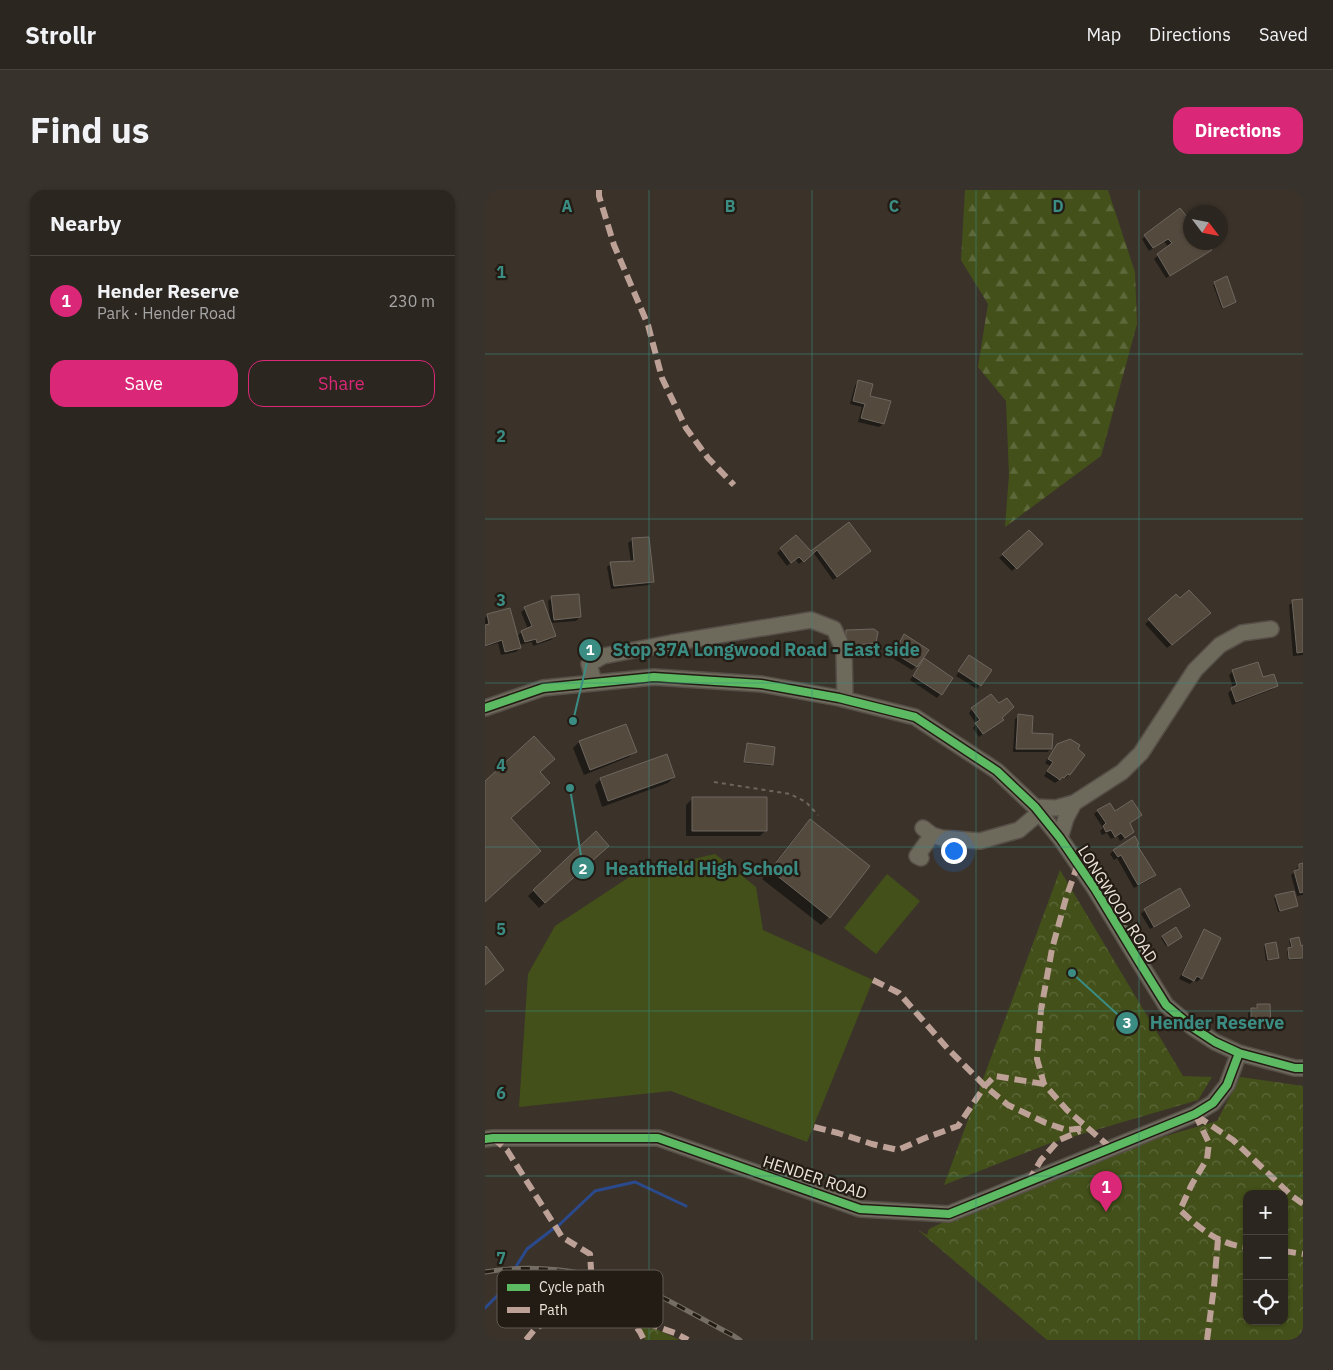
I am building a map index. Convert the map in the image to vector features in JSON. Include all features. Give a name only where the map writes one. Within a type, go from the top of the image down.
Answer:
[{"type":"street","points":[[594,682],[589,664],[603,656],[680,641],[811,620],[834,629],[844,651],[845,699]]},
{"type":"street","points":[[921,858],[917,856],[928,832],[942,838],[980,841],[1019,830],[1037,810],[1056,808],[1074,803],[1122,772],[1141,752],[1195,670],[1220,645],[1242,633],[1271,629]]},
{"type":"street","name":"LONGWOOD ROAD","points":[[485,708],[543,688],[654,677],[761,684],[845,699],[915,717],[997,771],[1037,810],[1060,838],[1095,888],[1166,1005],[1192,1027],[1215,1042],[1239,1053],[1295,1068],[1303,1068]]},
{"type":"street","points":[[1060,838],[1066,818],[1074,803]]},
{"type":"street","name":"HENDER ROAD","points":[[485,1139],[658,1138],[860,1210],[949,1214],[1195,1114],[1213,1102],[1227,1085],[1239,1053]]},
{"type":"path","points":[[714,782],[790,794],[806,802],[818,815]]},
{"type":"green space","points":[[965,190],[1108,190],[1135,272],[1137,324],[1101,456],[1005,527],[1009,475],[1006,401],[978,367],[988,304],[961,260]]},
{"type":"green space","points":[[715,854],[756,887],[763,930],[873,980],[807,1142],[671,1091],[519,1107],[528,974],[555,926],[637,872]]},
{"type":"green space","points":[[1060,870],[1183,1076],[1212,1077],[1198,1100],[1048,1144],[944,1185]]},
{"type":"green space","points":[[887,874],[920,901],[876,954],[844,928]]},
{"type":"green space","points":[[1240,1077],[1303,1086],[1303,1340],[1047,1340],[918,1230],[927,1235],[929,1229],[1056,1168],[1217,1121]]},
{"type":"green space","points":[[639,1328],[654,1328],[680,1340],[645,1340]]},
{"type":"building","points":[[1180,208],[1183,212],[1183,250],[1212,250],[1170,276],[1157,254],[1172,243],[1168,239],[1153,248],[1144,235]]},
{"type":"building","points":[[1227,276],[1236,302],[1223,308],[1214,282]]},
{"type":"building","points":[[858,380],[873,384],[870,396],[891,401],[884,424],[861,418],[865,404],[853,401]]},
{"type":"building","points":[[849,522],[871,551],[837,577],[817,550],[804,562],[799,557],[791,563],[780,548],[796,535],[811,551]]},
{"type":"building","points":[[1029,530],[1043,544],[1017,569],[1002,554]]},
{"type":"building","points":[[649,537],[654,582],[614,586],[610,562],[634,561],[632,538]]},
{"type":"building","points":[[1189,590],[1211,613],[1172,645],[1148,619],[1176,594],[1180,598]]},
{"type":"building","points":[[579,594],[581,617],[554,620],[551,596]]},
{"type":"building","points":[[1303,599],[1303,652],[1297,653],[1292,600]]},
{"type":"building","points":[[543,600],[556,636],[537,643],[536,639],[525,642],[521,631],[532,626],[524,607]]},
{"type":"building","points":[[510,608],[521,648],[505,652],[502,640],[485,646],[485,625],[489,624],[487,614]]},
{"type":"building","points":[[874,629],[878,632],[876,643],[846,646],[846,630]]},
{"type":"building","points":[[904,634],[929,650],[917,667],[894,653]]},
{"type":"building","points":[[969,655],[992,670],[981,686],[958,671]]},
{"type":"building","points":[[924,658],[953,678],[942,695],[913,676]]},
{"type":"building","points":[[1258,662],[1263,677],[1274,674],[1278,686],[1236,702],[1231,688],[1237,685],[1232,670]]},
{"type":"building","points":[[991,694],[999,703],[1007,698],[1014,707],[1002,718],[1004,720],[983,734],[975,723],[980,720],[971,708]]},
{"type":"building","points":[[1018,714],[1033,716],[1032,733],[1053,734],[1052,749],[1016,749]]},
{"type":"building","points":[[626,724],[637,752],[590,770],[579,741]]},
{"type":"building","points":[[534,736],[555,759],[540,772],[550,783],[511,818],[541,851],[485,902],[485,781]]},
{"type":"building","points":[[1070,739],[1080,745],[1078,749],[1085,755],[1070,775],[1062,777],[1060,780],[1047,771],[1053,762],[1048,759],[1057,744]]},
{"type":"building","points":[[747,743],[775,747],[773,765],[744,762]]},
{"type":"building","points":[[667,754],[675,777],[608,801],[600,778]]},
{"type":"building","points":[[692,797],[767,797],[767,831],[692,831]]},
{"type":"building","points":[[1132,800],[1142,815],[1130,823],[1134,832],[1125,838],[1121,833],[1115,837],[1111,830],[1106,832],[1103,826],[1106,823],[1097,810],[1110,803],[1115,811]]},
{"type":"building","points":[[810,819],[870,866],[830,918],[770,870]]},
{"type":"building","points":[[596,831],[609,846],[545,903],[533,890]]},
{"type":"building","points":[[1135,836],[1139,844],[1137,845],[1156,875],[1138,885],[1121,855],[1118,857],[1113,850]]},
{"type":"building","points":[[1303,863],[1303,892],[1300,893],[1294,871],[1299,869],[1299,864]]},
{"type":"building","points":[[1180,888],[1190,906],[1154,927],[1144,909]]},
{"type":"building","points":[[1294,891],[1298,906],[1280,911],[1275,895]]},
{"type":"building","points":[[1176,927],[1182,937],[1168,946],[1162,936]]},
{"type":"building","points":[[1204,929],[1221,938],[1202,979],[1197,976],[1194,981],[1182,975]]},
{"type":"building","points":[[1299,937],[1301,946],[1303,945],[1303,958],[1289,959],[1288,948],[1292,947],[1290,939]]},
{"type":"building","points":[[1276,942],[1279,958],[1268,960],[1265,944]]},
{"type":"building","points":[[485,947],[504,970],[485,985]]},
{"type":"building","points":[[1257,1004],[1270,1004],[1271,1028],[1257,1028],[1257,1022],[1251,1022],[1251,1008],[1257,1008]]},
{"type":"waterway","points":[[558,1226],[595,1191],[635,1182],[686,1206]]},
{"type":"waterway","points":[[514,1270],[527,1249],[553,1229]]},
{"type":"waterway","points":[[485,1308],[497,1296]]},
{"type":"railway","points":[[500,1270],[528,1268],[557,1270]]},
{"type":"railway","points":[[485,1272],[497,1270]]},
{"type":"railway","points":[[663,1299],[740,1340]]},
{"type":"marked path","points":[[599,190],[599,196],[614,245],[648,325],[662,378],[686,428],[708,458],[734,485]]},
{"type":"marked path","points":[[1078,864],[1066,898],[1052,949],[1041,1010],[1037,1059],[1044,1084],[1067,1110],[1111,1148]]},
{"type":"marked path","points":[[873,980],[899,993],[948,1049],[985,1086],[1008,1105],[1046,1123],[1067,1130],[1087,1128]]},
{"type":"marked path","points":[[814,1127],[898,1150],[958,1126],[985,1086],[995,1076],[1044,1084]]},
{"type":"marked path","points":[[1195,1114],[1209,1143],[1207,1159],[1192,1184],[1180,1210],[1210,1234],[1227,1243],[1243,1247]]},
{"type":"marked path","points":[[1197,1116],[1233,1140],[1292,1196],[1303,1204]]},
{"type":"marked path","points":[[1028,1182],[1041,1160],[1059,1140],[1080,1131]]},
{"type":"marked path","points":[[493,1138],[507,1150],[562,1237],[590,1254],[591,1270]]},
{"type":"marked path","points":[[1207,1340],[1218,1239]]},
{"type":"marked path","points":[[1288,1252],[1303,1254]]},
{"type":"marked path","points":[[526,1340],[537,1328]]},
{"type":"marked path","points":[[637,1328],[644,1340]]},
{"type":"marked path","points":[[661,1328],[688,1340]]},
{"type":"cycle path","points":[[485,708],[543,688],[654,677],[761,684],[839,698],[915,717],[997,771],[1035,807],[1060,838],[1095,889],[1166,1005],[1192,1027],[1215,1042],[1239,1053],[1295,1068],[1303,1068]]},
{"type":"cycle path","points":[[485,1139],[658,1138],[860,1209],[949,1214],[1195,1114],[1213,1103],[1227,1085],[1239,1053]]},
{"type":"place","name":"Stop 37A Longwood Road - East side","points":[[573,721]]},
{"type":"place","name":"Heathfield High School","points":[[570,788]]},
{"type":"place","name":"Hender Reserve","points":[[1072,973]]},
{"type":"place","name":"Hender Reserve","points":[[1106,1212]]}]
